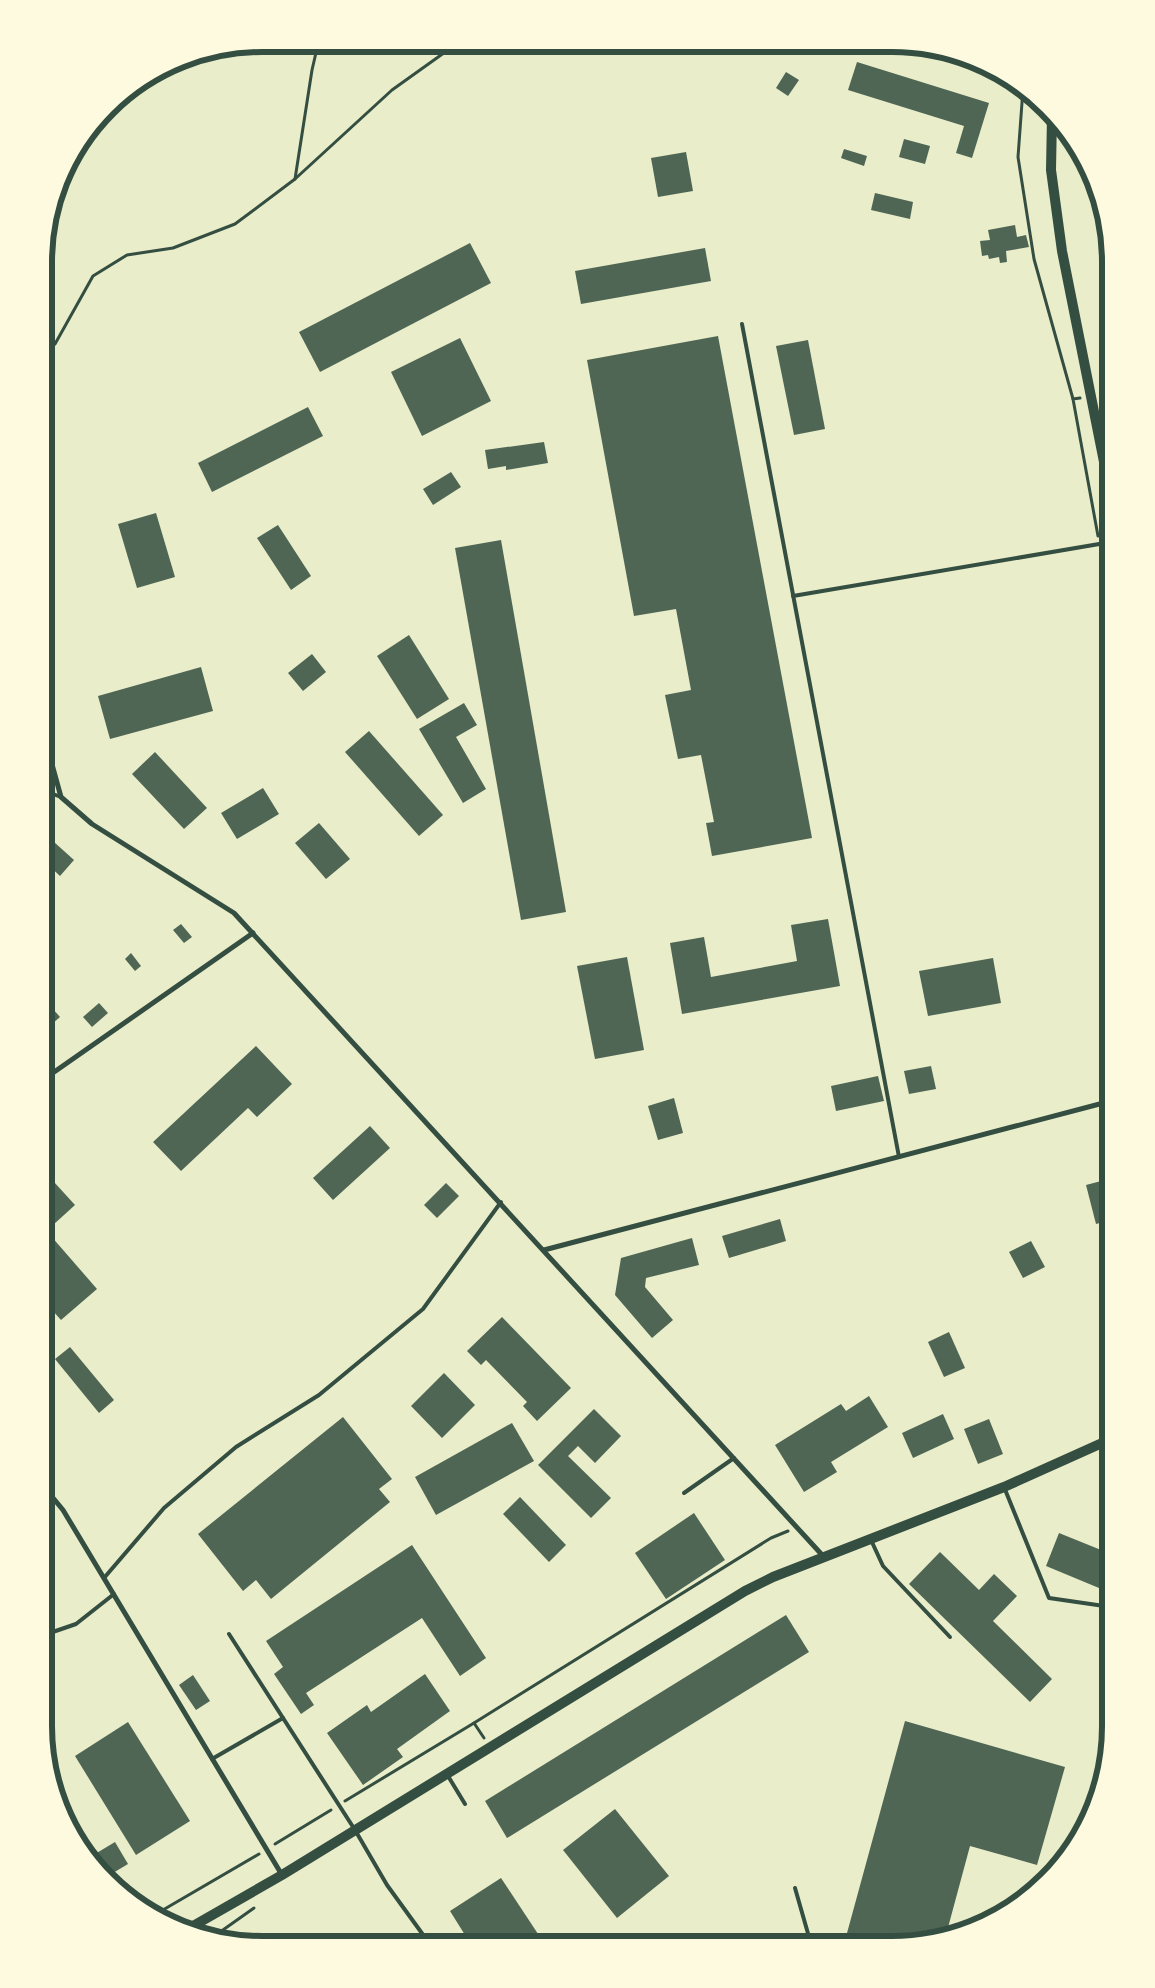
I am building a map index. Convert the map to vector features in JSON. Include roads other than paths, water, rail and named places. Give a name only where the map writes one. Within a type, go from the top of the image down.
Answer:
[{"type":"main road","points":[[1052,126],[1051,170],[1062,250],[1102,452]]},
{"type":"main road","points":[[196,1924],[282,1875],[718,1606],[773,1578],[1004,1488],[1102,1444]]},
{"type":"street","points":[[52,764],[61,796],[92,824],[234,913],[826,1558]]},
{"type":"street","points":[[52,1074],[253,933]]},
{"type":"street","points":[[544,1250],[1102,1103]]},
{"type":"street","points":[[52,1497],[63,1510],[282,1875]]},
{"type":"lane","points":[[742,324],[899,1157]]},
{"type":"lane","points":[[794,596],[1102,544]]},
{"type":"lane","points":[[52,793],[61,796]]},
{"type":"lane","points":[[104,1578],[164,1508],[236,1447],[319,1395],[423,1309],[501,1202]]},
{"type":"lane","points":[[684,1494],[734,1458]]},
{"type":"lane","points":[[1004,1488],[1049,1598],[1102,1606]]},
{"type":"lane","points":[[871,1540],[883,1566],[950,1637]]},
{"type":"lane","points":[[52,1633],[76,1624],[114,1594]]},
{"type":"lane","points":[[229,1634],[355,1830],[387,1885],[424,1936]]},
{"type":"lane","points":[[212,1759],[283,1718]]},
{"type":"lane","points":[[446,1773],[465,1804]]},
{"type":"lane","points":[[794,1888],[809,1936]]}]
